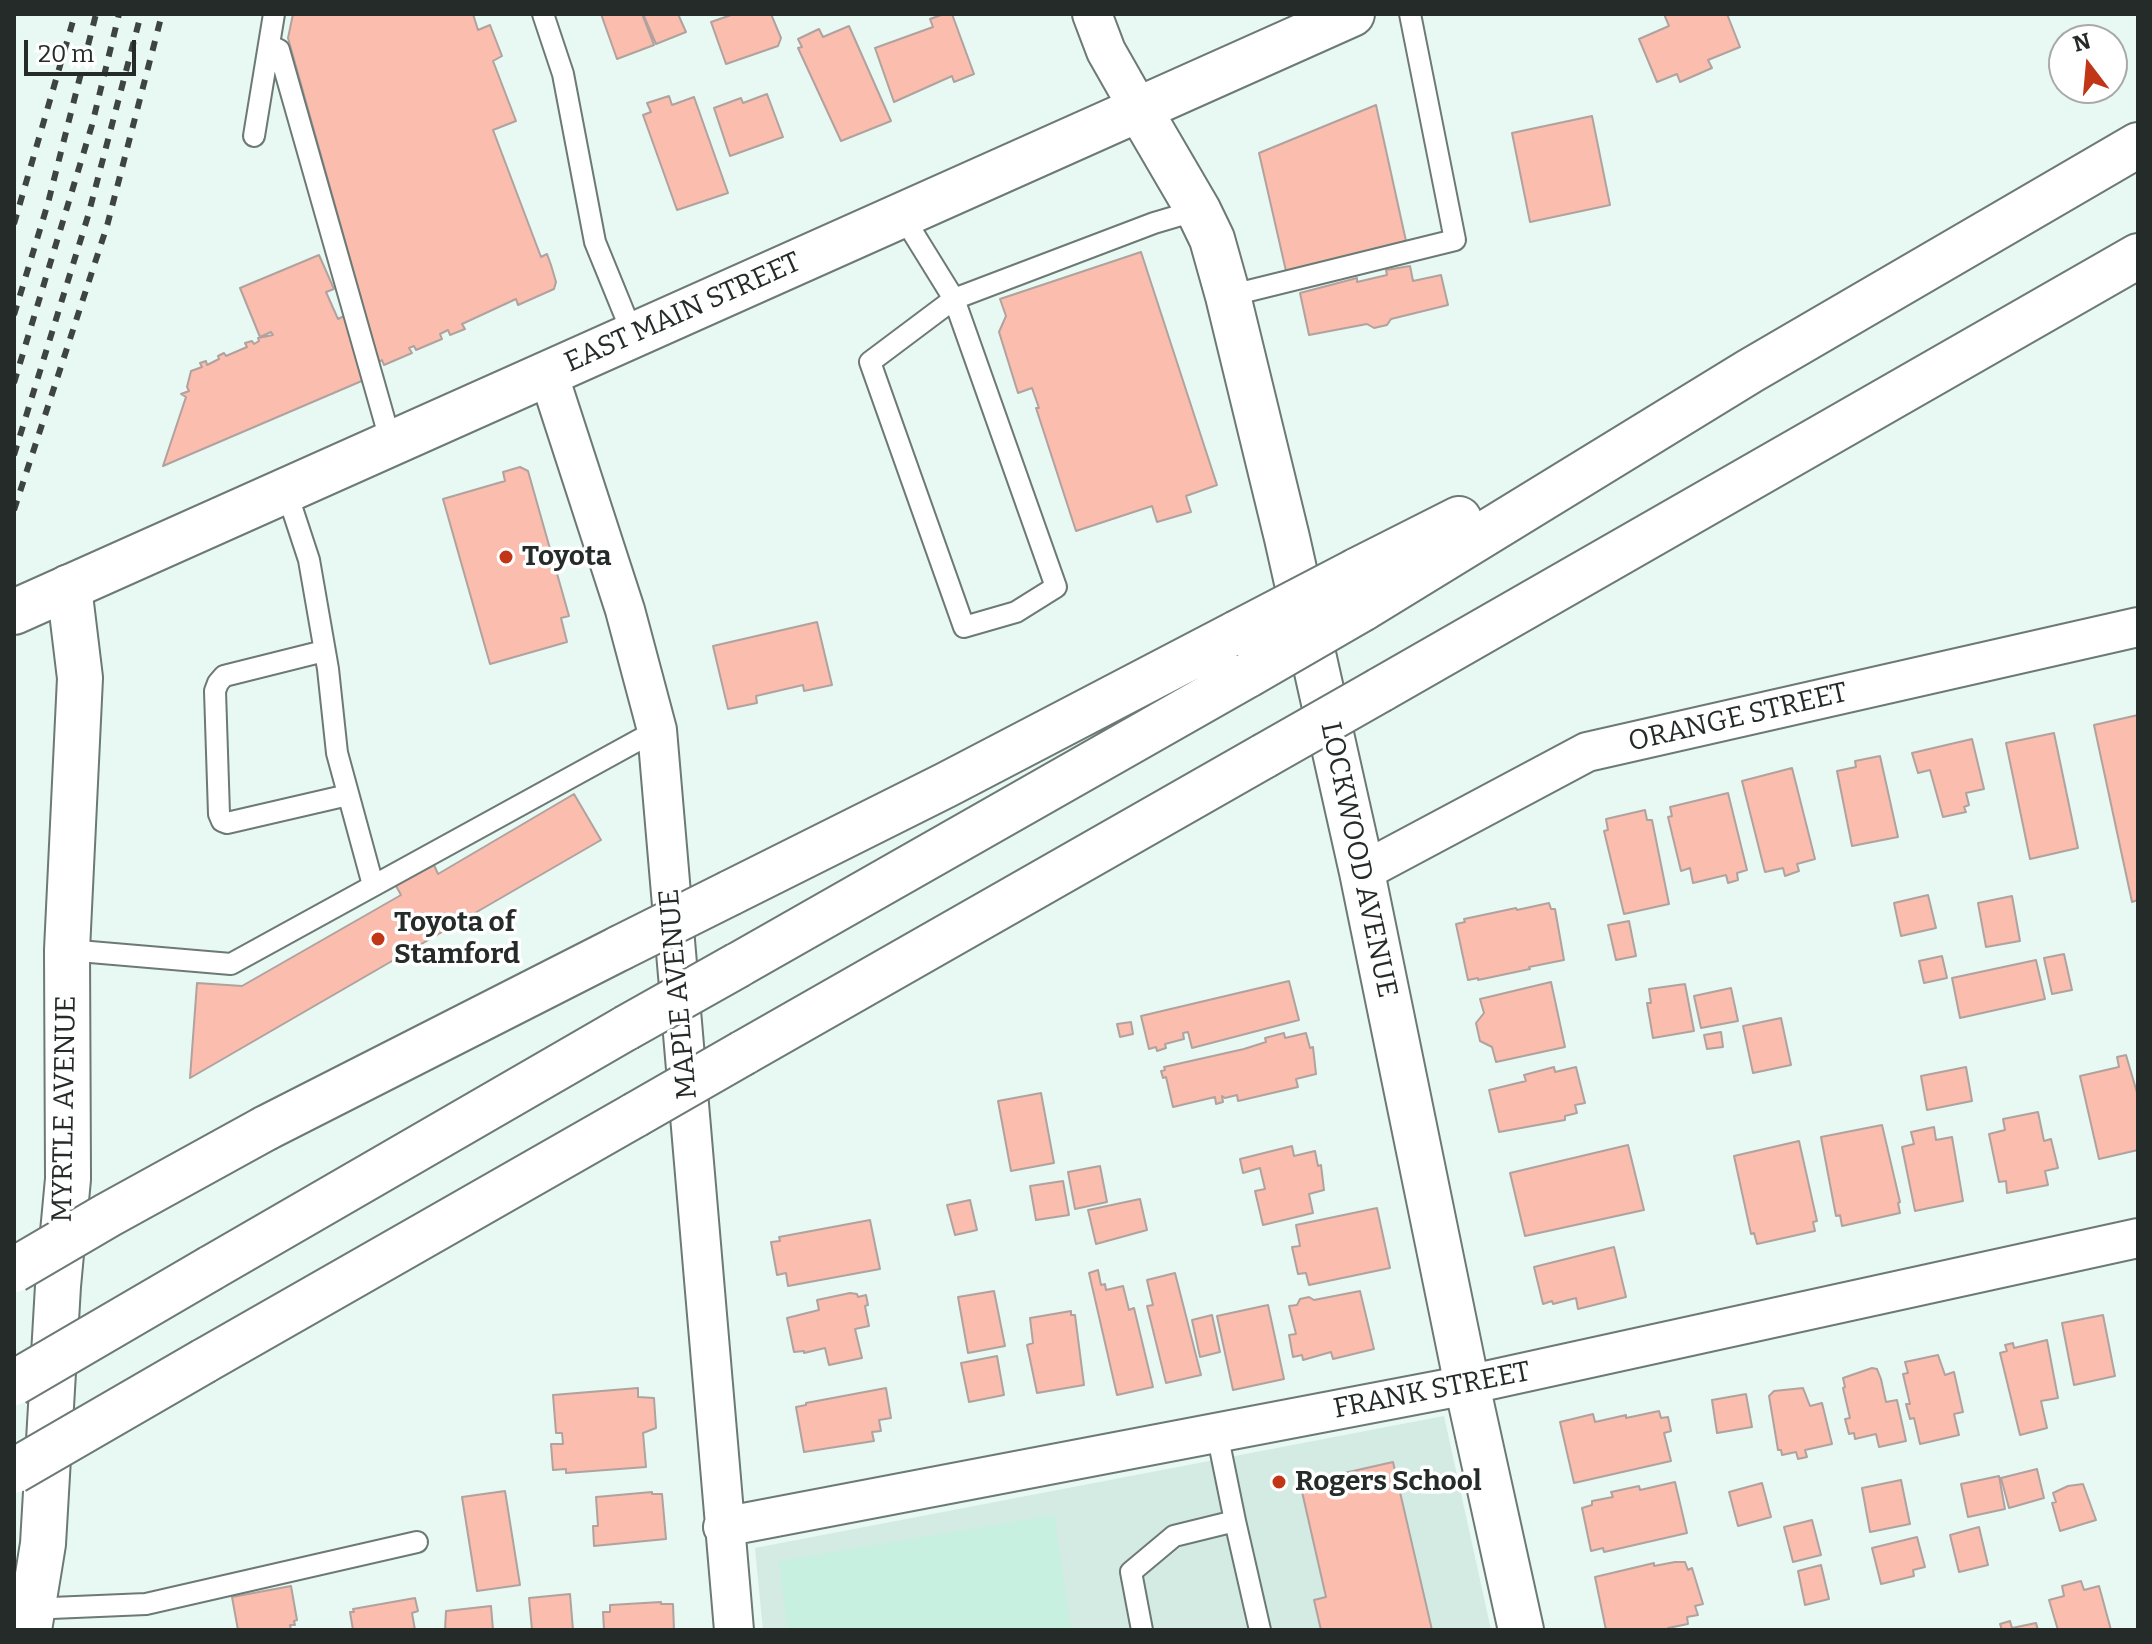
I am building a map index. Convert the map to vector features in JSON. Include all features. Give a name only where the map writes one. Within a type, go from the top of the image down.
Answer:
[{"type":"main road","name":"EAST MAIN STREET","points":[[14,612],[1352,14]]},
{"type":"main road","name":"LOCKWOOD AVENUE","points":[[1139,109],[1212,239],[1228,296],[1287,538],[1362,872],[1467,1385],[1521,1630]]},
{"type":"main road","points":[[14,1383],[626,1028],[1248,675],[1359,590],[1750,371],[2138,145]]},
{"type":"main road","points":[[14,1471],[2138,256]]},
{"type":"main road","name":"MYRTLE AVENUE","points":[[26,1616],[43,1544],[58,1286],[68,1179],[67,950],[80,678],[69,587]]},
{"type":"main road","points":[[14,1270],[266,1128],[946,785],[1237,633],[1359,590]]},
{"type":"street","points":[[1092,14],[1106,51],[1139,109]]},
{"type":"street","name":"MAPLE AVENUE","points":[[548,373],[625,610],[657,730],[734,1630]]},
{"type":"street","name":"ORANGE STREET","points":[[1362,872],[1587,752],[2138,627]]},
{"type":"street","name":"FRANK STREET","points":[[723,1527],[1467,1385],[2138,1238]]},
{"type":"lane","points":[[254,136],[274,14]]},
{"type":"lane","points":[[543,14],[563,74],[595,242],[633,335]]},
{"type":"lane","points":[[1228,296],[1455,240],[1410,14]]},
{"type":"lane","points":[[269,45],[279,50],[391,443]]},
{"type":"lane","points":[[902,215],[954,299],[1056,587],[1016,612],[964,627],[870,362],[954,299],[1154,223],[1198,210]]},
{"type":"lane","points":[[286,490],[309,560],[337,753],[373,885]]},
{"type":"lane","points":[[324,651],[224,676],[218,683],[215,691],[219,814],[222,821],[227,823],[348,795]]},
{"type":"lane","points":[[67,950],[231,964],[657,730]]},
{"type":"lane","points":[[1217,1433],[1260,1630]]},
{"type":"lane","points":[[1142,1630],[1131,1572],[1174,1536],[1235,1521]]},
{"type":"lane","points":[[26,1616],[146,1604],[417,1542]]},
{"type":"shaded area","name":"Rogers School","points":[[1444,1416],[1491,1630],[763,1630],[755,1548]]},
{"type":"green space","points":[[1054,1515],[1071,1630],[788,1630],[779,1561]]},
{"type":"building","points":[[293,14],[473,14],[478,30],[490,25],[502,56],[493,61],[516,121],[493,130],[541,257],[547,254],[556,282],[554,289],[518,305],[516,299],[462,324],[465,329],[450,335],[448,330],[440,334],[442,339],[416,350],[414,346],[409,348],[412,353],[384,365],[382,360],[379,362],[288,38]]},
{"type":"building","points":[[601,14],[642,14],[654,45],[617,59]]},
{"type":"building","points":[[643,14],[678,14],[686,32],[656,44]]},
{"type":"building","points":[[734,14],[771,14],[781,38],[778,46],[726,64],[711,22]]},
{"type":"building","points":[[952,14],[974,74],[954,82],[952,76],[894,102],[875,48],[933,27],[930,19]]},
{"type":"building","points":[[1664,14],[1727,14],[1740,47],[1708,60],[1712,68],[1680,82],[1677,74],[1657,82],[1639,39],[1669,26]]},
{"type":"building","points":[[849,26],[891,121],[841,141],[798,48],[802,47],[798,39],[819,29],[823,37]]},
{"type":"building","points":[[767,94],[783,137],[730,156],[714,108],[741,98],[743,103]]},
{"type":"building","points":[[669,96],[672,105],[694,97],[728,193],[677,210],[643,115],[651,112],[647,103]]},
{"type":"building","points":[[1376,105],[1406,241],[1286,271],[1259,153]]},
{"type":"building","points":[[1592,116],[1610,205],[1530,222],[1512,133]]},
{"type":"building","points":[[1141,252],[1217,485],[1186,496],[1191,512],[1157,522],[1152,506],[1076,531],[1032,388],[1018,393],[999,332],[1006,316],[1000,299]]},
{"type":"building","points":[[319,255],[334,289],[326,292],[338,319],[344,316],[364,380],[163,466],[186,397],[181,394],[189,391],[191,371],[202,367],[200,363],[206,361],[207,365],[224,353],[226,356],[247,347],[245,343],[252,341],[254,344],[259,341],[258,338],[273,335],[271,332],[260,337],[240,288]]},
{"type":"building","points":[[1410,266],[1413,281],[1441,275],[1448,305],[1391,319],[1387,325],[1374,328],[1367,324],[1309,335],[1300,293],[1357,278],[1357,282],[1387,275],[1386,270]]},
{"type":"building","name":"Toyota","points":[[520,467],[528,471],[569,616],[561,618],[567,642],[490,664],[443,499],[505,481],[503,472]]},
{"type":"building","points":[[817,622],[832,685],[804,691],[803,685],[756,696],[757,703],[728,709],[713,646]]},
{"type":"building","points":[[2138,715],[2138,900],[2132,902],[2094,725]]},
{"type":"building","points":[[2054,733],[2078,848],[2030,859],[2006,743]]},
{"type":"building","points":[[1972,739],[1984,789],[1966,793],[1969,805],[1964,807],[1966,812],[1943,817],[1930,770],[1918,773],[1912,753]]},
{"type":"building","points":[[1880,756],[1898,837],[1852,846],[1837,771],[1856,767],[1855,761]]},
{"type":"building","points":[[1792,768],[1815,859],[1797,864],[1799,871],[1785,876],[1783,868],[1765,872],[1742,781]]},
{"type":"building","points":[[1728,793],[1747,870],[1737,873],[1738,880],[1728,883],[1726,875],[1693,883],[1690,868],[1681,871],[1668,817],[1672,816],[1670,807]]},
{"type":"building","name":"Toyota of Stamford","points":[[574,794],[601,840],[190,1078],[197,983],[242,986],[401,895],[395,884],[434,865],[438,874]]},
{"type":"building","points":[[1645,810],[1647,820],[1652,820],[1669,904],[1624,914],[1604,831],[1608,830],[1606,819]]},
{"type":"building","points":[[1928,895],[1936,928],[1901,936],[1894,903]]},
{"type":"building","points":[[2012,896],[2020,941],[1986,947],[1978,903]]},
{"type":"building","points":[[1549,903],[1551,909],[1555,909],[1564,960],[1468,980],[1456,924],[1465,922],[1464,919]]},
{"type":"building","points":[[1629,921],[1636,956],[1616,960],[1608,925]]},
{"type":"building","points":[[2064,954],[2072,990],[2052,994],[2044,958]]},
{"type":"building","points":[[1942,956],[1947,978],[1924,983],[1919,961]]},
{"type":"building","points":[[2036,960],[2045,999],[1960,1018],[1952,978]]},
{"type":"building","points":[[1289,981],[1299,1020],[1192,1048],[1188,1032],[1183,1033],[1184,1039],[1165,1044],[1166,1048],[1157,1051],[1156,1047],[1149,1049],[1141,1016]]},
{"type":"building","points":[[1551,982],[1565,1047],[1496,1062],[1492,1047],[1480,1041],[1476,1023],[1484,1013],[1480,999]]},
{"type":"building","points":[[1685,984],[1694,1031],[1653,1038],[1647,1003],[1651,1003],[1649,989]]},
{"type":"building","points":[[1731,988],[1738,1021],[1701,1028],[1694,996]]},
{"type":"building","points":[[1781,1018],[1791,1065],[1753,1073],[1743,1026]]},
{"type":"building","points":[[1131,1022],[1133,1034],[1120,1037],[1117,1024]]},
{"type":"building","points":[[1721,1032],[1723,1047],[1707,1049],[1704,1035]]},
{"type":"building","points":[[1284,1033],[1285,1038],[1306,1033],[1310,1048],[1313,1047],[1316,1074],[1296,1079],[1298,1087],[1238,1101],[1237,1095],[1222,1096],[1223,1102],[1216,1104],[1215,1097],[1173,1107],[1166,1077],[1163,1078],[1161,1071],[1165,1070],[1164,1067],[1244,1049],[1266,1042],[1265,1038]]},
{"type":"building","points":[[2126,1055],[2138,1096],[2138,1150],[2099,1159],[2080,1076],[2119,1067],[2117,1057]]},
{"type":"building","points":[[1554,1067],[1555,1072],[1576,1067],[1585,1103],[1575,1105],[1577,1113],[1565,1116],[1565,1120],[1499,1132],[1489,1090],[1526,1081],[1524,1075]]},
{"type":"building","points":[[1966,1067],[1972,1101],[1927,1110],[1921,1076]]},
{"type":"building","points":[[1041,1093],[1054,1163],[1011,1171],[998,1101]]},
{"type":"building","points":[[2038,1112],[2044,1141],[2051,1139],[2058,1168],[2045,1171],[2048,1185],[2007,1193],[2006,1181],[1999,1182],[1989,1134],[2005,1130],[2003,1119]]},
{"type":"building","points":[[1882,1125],[1900,1213],[1842,1226],[1840,1215],[1836,1216],[1821,1137]]},
{"type":"building","points":[[1934,1127],[1936,1140],[1952,1137],[1963,1201],[1915,1211],[1902,1147],[1914,1144],[1911,1132]]},
{"type":"building","points":[[1799,1141],[1817,1221],[1813,1222],[1815,1231],[1757,1244],[1754,1233],[1751,1234],[1734,1156]]},
{"type":"building","points":[[1628,1145],[1644,1210],[1525,1236],[1510,1173]]},
{"type":"building","points":[[1292,1146],[1294,1156],[1315,1151],[1318,1166],[1321,1165],[1324,1190],[1309,1194],[1313,1213],[1263,1225],[1255,1191],[1265,1189],[1260,1168],[1243,1173],[1240,1159]]},
{"type":"building","points":[[1100,1166],[1107,1202],[1075,1209],[1068,1172]]},
{"type":"building","points":[[1063,1181],[1069,1215],[1036,1220],[1030,1186]]},
{"type":"building","points":[[1140,1199],[1147,1230],[1096,1244],[1088,1210]]},
{"type":"building","points":[[970,1200],[977,1230],[955,1235],[947,1205]]},
{"type":"building","points":[[1377,1208],[1390,1268],[1309,1285],[1306,1273],[1298,1274],[1292,1247],[1300,1246],[1296,1225]]},
{"type":"building","points":[[870,1220],[880,1269],[788,1286],[786,1273],[777,1275],[771,1242],[780,1241],[779,1237]]},
{"type":"building","points":[[1614,1247],[1626,1297],[1578,1309],[1576,1298],[1543,1304],[1534,1267]]},
{"type":"building","points":[[1098,1270],[1101,1285],[1105,1284],[1106,1290],[1123,1286],[1129,1310],[1134,1308],[1153,1387],[1117,1395],[1089,1273]]},
{"type":"building","points":[[1175,1273],[1201,1375],[1166,1383],[1147,1306],[1153,1305],[1147,1280]]},
{"type":"building","points":[[994,1291],[1005,1346],[968,1353],[958,1297]]},
{"type":"building","points":[[1360,1291],[1374,1349],[1333,1359],[1331,1352],[1303,1360],[1302,1355],[1293,1357],[1289,1335],[1296,1334],[1289,1306],[1309,1297],[1314,1300]]},
{"type":"building","points":[[850,1293],[858,1297],[866,1295],[868,1305],[865,1306],[869,1326],[855,1329],[862,1358],[829,1365],[825,1348],[794,1352],[787,1318],[819,1310],[817,1300]]},
{"type":"building","points":[[1268,1305],[1284,1379],[1233,1390],[1217,1316]]},
{"type":"building","points":[[1071,1311],[1071,1315],[1075,1315],[1084,1385],[1037,1393],[1027,1345],[1033,1343],[1030,1318]]},
{"type":"building","points":[[1212,1315],[1220,1352],[1200,1357],[1192,1320]]},
{"type":"building","points":[[2103,1315],[2115,1376],[2074,1385],[2062,1323]]},
{"type":"building","points":[[2047,1340],[2058,1398],[2041,1401],[2047,1428],[2020,1435],[2000,1353],[2007,1351],[2005,1345],[2013,1343],[2014,1348]]},
{"type":"building","points":[[1938,1355],[1945,1375],[1954,1372],[1963,1412],[1954,1414],[1959,1435],[1920,1444],[1914,1418],[1910,1419],[1906,1404],[1910,1404],[1903,1374],[1908,1373],[1905,1362]]},
{"type":"building","points":[[997,1356],[1004,1395],[969,1402],[961,1363]]},
{"type":"building","points":[[1877,1369],[1886,1402],[1897,1400],[1906,1441],[1879,1447],[1876,1434],[1855,1439],[1854,1433],[1849,1434],[1845,1419],[1850,1418],[1843,1378]]},
{"type":"building","points":[[638,1388],[638,1397],[654,1398],[656,1428],[643,1433],[646,1467],[566,1473],[566,1469],[553,1470],[551,1444],[563,1444],[562,1433],[556,1433],[553,1395]]},
{"type":"building","points":[[886,1388],[891,1418],[879,1420],[881,1431],[872,1432],[874,1441],[804,1452],[796,1407]]},
{"type":"building","points":[[1803,1388],[1810,1406],[1822,1403],[1832,1444],[1805,1450],[1807,1457],[1798,1459],[1796,1452],[1782,1455],[1778,1450],[1769,1396],[1774,1391]]},
{"type":"building","points":[[1746,1394],[1752,1427],[1717,1433],[1712,1400]]},
{"type":"building","points":[[1659,1411],[1661,1418],[1668,1417],[1671,1431],[1664,1433],[1671,1461],[1574,1483],[1560,1422],[1593,1414],[1595,1422]]},
{"type":"building","points":[[1393,1462],[1432,1630],[1321,1630],[1314,1600],[1326,1597],[1300,1483]]},
{"type":"building","points":[[2037,1469],[2044,1498],[2009,1508],[2001,1478]]},
{"type":"building","points":[[1999,1476],[2005,1509],[1968,1517],[1961,1484]]},
{"type":"building","points":[[1901,1480],[1910,1524],[1870,1532],[1862,1488]]},
{"type":"building","points":[[1675,1482],[1687,1533],[1604,1552],[1603,1548],[1591,1551],[1582,1508],[1592,1505],[1592,1501],[1613,1497],[1611,1492],[1639,1486],[1640,1490]]},
{"type":"building","points":[[1762,1483],[1771,1517],[1738,1526],[1729,1492]]},
{"type":"building","points":[[2083,1484],[2096,1520],[2060,1531],[2052,1503],[2056,1502],[2053,1493]]},
{"type":"building","points":[[505,1491],[520,1585],[477,1591],[462,1497]]},
{"type":"building","points":[[652,1492],[662,1494],[666,1539],[594,1546],[593,1526],[598,1526],[596,1497]]},
{"type":"building","points":[[1812,1520],[1821,1555],[1793,1562],[1784,1527]]},
{"type":"building","points":[[1979,1527],[1988,1565],[1959,1572],[1950,1535]]},
{"type":"building","points":[[1917,1537],[1925,1567],[1913,1570],[1914,1576],[1881,1584],[1872,1548]]},
{"type":"building","points":[[1685,1562],[1688,1570],[1692,1568],[1703,1604],[1695,1606],[1698,1615],[1687,1617],[1688,1624],[1669,1630],[1606,1630],[1595,1577],[1654,1563],[1654,1566]]},
{"type":"building","points":[[1821,1565],[1829,1599],[1805,1605],[1798,1571]]},
{"type":"building","points":[[2081,1581],[2084,1590],[2099,1586],[2111,1630],[2058,1630],[2049,1600],[2064,1596],[2062,1586]]},
{"type":"building","points":[[291,1586],[297,1620],[294,1621],[295,1625],[290,1625],[291,1630],[238,1630],[232,1597]]},
{"type":"building","points":[[570,1594],[573,1630],[532,1630],[529,1598]]},
{"type":"building","points":[[415,1598],[418,1611],[412,1613],[415,1630],[353,1630],[350,1612],[354,1612],[353,1609]]},
{"type":"building","points":[[673,1604],[674,1630],[604,1630],[603,1612],[610,1612],[610,1605]]},
{"type":"building","points":[[491,1606],[493,1630],[445,1630],[446,1611]]},
{"type":"building","points":[[2010,1621],[2012,1628],[2036,1623],[2038,1630],[2002,1630],[2000,1624]]},
{"type":"railway","points":[[14,224],[75,14]]},
{"type":"railway","points":[[14,315],[48,203],[96,14]]},
{"type":"railway","points":[[14,383],[92,125],[119,14]]},
{"type":"railway","points":[[14,455],[88,216],[141,14]]},
{"type":"railway","points":[[14,510],[107,226],[162,14]]},
{"type":"place","name":"Toyota","points":[[506,557]]},
{"type":"place","name":"Toyota of Stamford","points":[[378,939]]},
{"type":"place","name":"Rogers School","points":[[1279,1482]]}]
